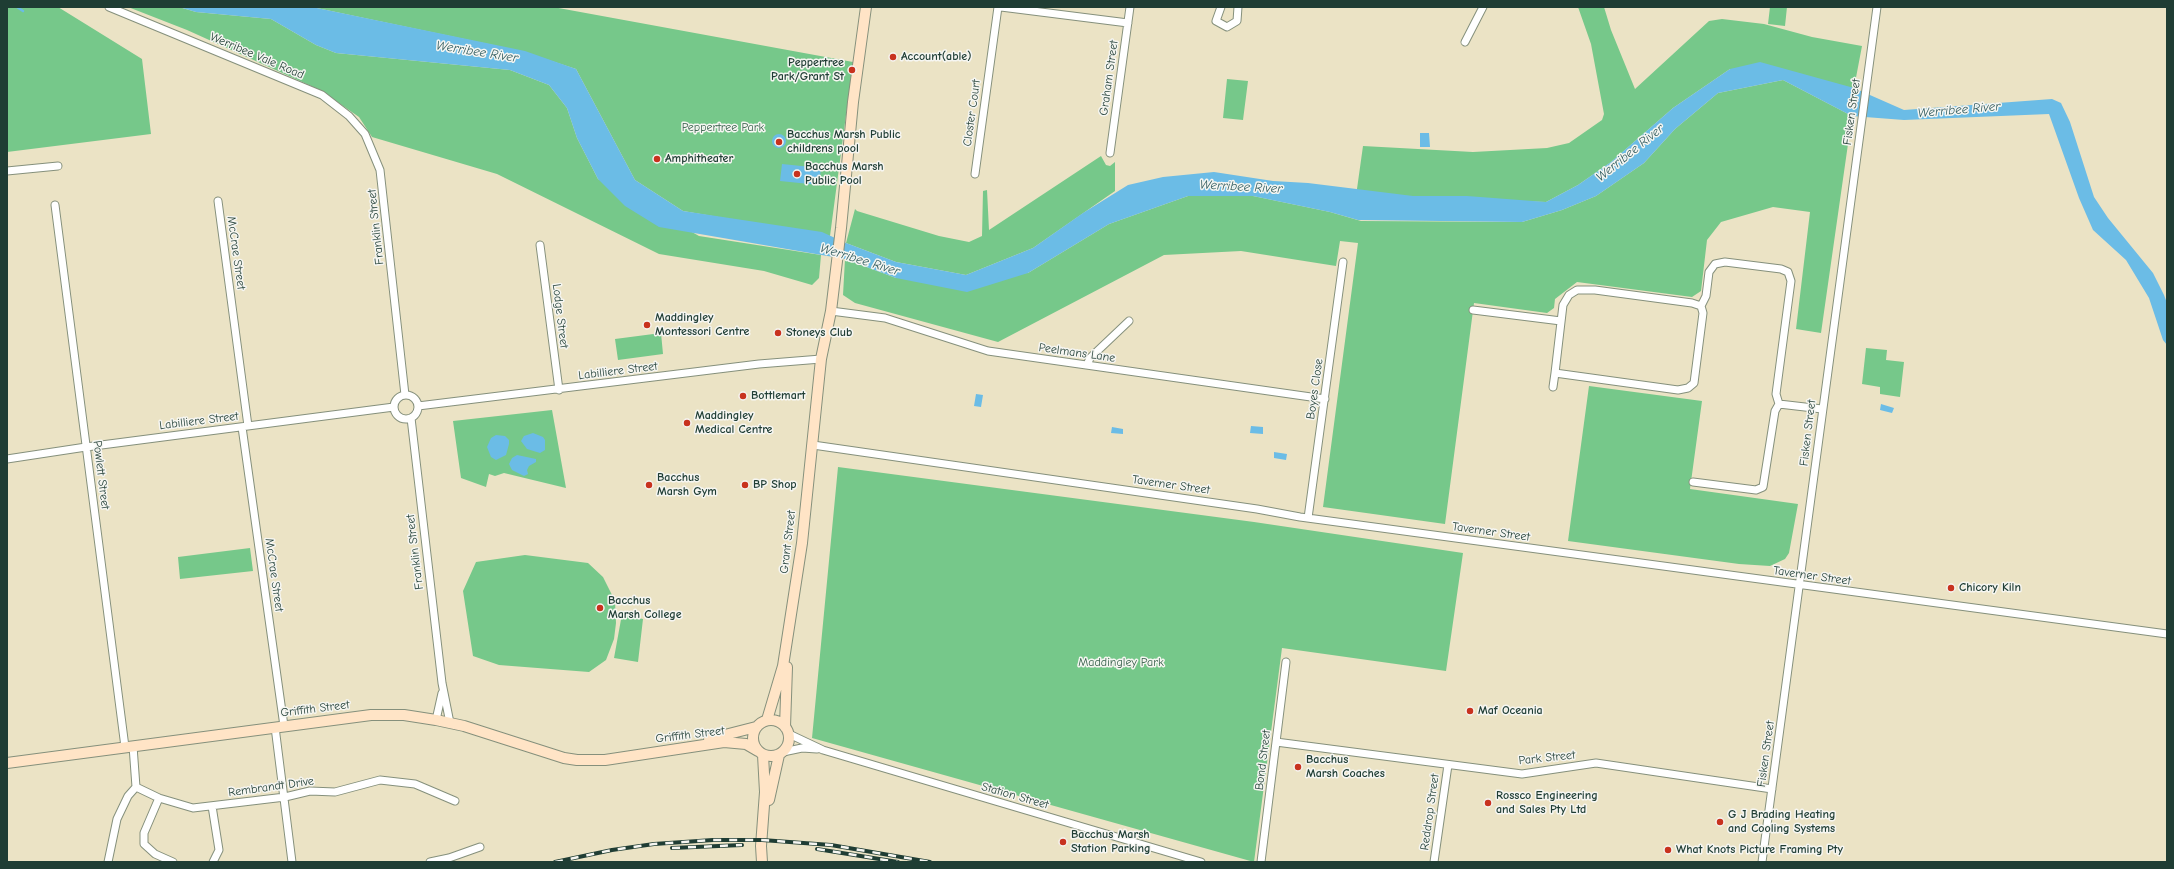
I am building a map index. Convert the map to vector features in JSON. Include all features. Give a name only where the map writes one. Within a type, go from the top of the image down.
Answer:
[{"type":"main road","name":"Grant Street","points":[[767,720],[776,693],[789,627],[813,445],[821,360],[831,311],[841,228],[853,102],[866,7]]},
{"type":"main road","name":"Grant Street","points":[[787,730],[789,627]]},
{"type":"main road","name":"Griffith Street","points":[[7,763],[371,715],[404,714],[450,723],[564,758],[591,761],[623,758],[724,742],[746,744],[761,753]]},
{"type":"main road","points":[[762,862],[761,846],[765,792],[761,753],[753,739],[756,727],[767,720],[778,721],[787,730],[789,743],[781,753],[763,825]]},
{"type":"main road","name":"Griffith Street","points":[[623,758],[756,727]]},
{"type":"main road","points":[[761,753],[773,756],[781,753]]},
{"type":"street","name":"Werribee Vale Road","points":[[109,7],[322,95],[349,116],[365,134],[375,154]]},
{"type":"street","name":"Closter Court","points":[[975,174],[998,7]]},
{"type":"street","points":[[1001,7],[1128,23]]},
{"type":"street","name":"Graham Street","points":[[1110,153],[1130,7]]},
{"type":"street","points":[[1221,7],[1216,21],[1227,27],[1237,21],[1238,7]]},
{"type":"street","points":[[1465,42],[1483,7]]},
{"type":"street","name":"Fisken Street","points":[[1762,862],[1877,7]]},
{"type":"street","name":"Franklin Street","points":[[375,154],[380,170],[405,395]]},
{"type":"street","points":[[7,171],[58,166]]},
{"type":"street","name":"McCrae Street","points":[[218,201],[280,727],[285,797],[292,862]]},
{"type":"street","name":"Powlett Street","points":[[55,205],[86,447],[136,787]]},
{"type":"street","name":"Lodge Street","points":[[540,245],[559,390]]},
{"type":"street","name":"Boyes Close","points":[[1308,518],[1343,262]]},
{"type":"street","points":[[1555,373],[1678,390],[1688,388],[1694,383],[1703,313],[1701,306],[1706,296],[1708,272],[1715,264],[1726,262],[1781,269],[1788,272],[1792,281],[1776,394],[1779,404],[1775,411],[1763,487],[1756,490],[1693,482]]},
{"type":"street","points":[[1553,387],[1563,305],[1569,295],[1577,290],[1586,289],[1692,302],[1701,306]]},
{"type":"street","points":[[1473,310],[1561,321]]},
{"type":"street","name":"Peelmans Lane","points":[[831,311],[885,318],[988,351],[1325,399]]},
{"type":"street","points":[[1087,365],[1090,358],[1130,321]]},
{"type":"street","name":"Labilliere Street","points":[[418,406],[559,390],[777,362],[821,360]]},
{"type":"street","points":[[405,395],[414,398],[418,406],[411,418],[398,416],[394,407],[397,399],[405,395]]},
{"type":"street","points":[[1779,404],[1822,409]]},
{"type":"street","name":"Labilliere Street","points":[[7,459],[86,447],[394,407]]},
{"type":"street","name":"Franklin Street","points":[[411,418],[442,683],[450,723]]},
{"type":"street","name":"Taverner Street","points":[[813,445],[1249,508],[1308,518],[2167,634]]},
{"type":"street","name":"Bond Street","points":[[1262,862],[1286,662]]},
{"type":"street","name":"Franklin Street","points":[[436,720],[441,701],[442,683]]},
{"type":"street","name":"Station Street","points":[[787,730],[824,750]]},
{"type":"street","name":"Park Street","points":[[1276,742],[1522,774],[1596,764],[1772,789]]},
{"type":"street","name":"Station Street","points":[[781,753],[802,748],[824,750],[1201,862]]},
{"type":"street","name":"Reddrop Street","points":[[1434,862],[1448,765]]},
{"type":"street","name":"Rembrandt Drive","points":[[136,787],[159,798],[193,808],[285,797],[310,791],[335,792],[375,781],[387,780],[415,784],[455,801]]},
{"type":"street","points":[[108,862],[117,818],[128,796],[136,787]]},
{"type":"street","points":[[159,798],[144,833],[144,844],[155,854],[173,862]]},
{"type":"street","points":[[212,806],[219,850],[213,862]]},
{"type":"street","points":[[430,862],[449,858],[480,848]]},
{"type":"green space","points":[[7,7],[58,7],[142,59],[151,134],[7,152]]},
{"type":"green space","points":[[128,7],[179,7],[196,12],[271,19],[316,45],[336,53],[510,70],[549,85],[567,108],[577,138],[598,179],[699,236],[821,255],[819,278],[812,285],[764,271],[659,254],[497,174],[372,137],[359,117],[320,90],[187,30]]},
{"type":"green space","name":"Peppertree Park","points":[[312,7],[553,7],[853,62],[830,236],[683,211],[635,180],[576,69],[521,51]]},
{"type":"green space","points":[[1578,7],[1604,7],[1611,30],[1635,89],[1709,21],[1722,19],[1764,24],[1812,37],[1862,46],[1854,88],[1730,69],[1673,108],[1611,162],[1578,185],[1546,202],[1356,196],[1363,146],[1473,152],[1547,148],[1569,143],[1602,120],[1604,114],[1591,44]]},
{"type":"green space","points":[[1770,7],[1787,7],[1785,26],[1768,24]]},
{"type":"green space","points":[[1227,79],[1248,81],[1243,120],[1223,118]]},
{"type":"green space","points":[[1783,80],[1852,116],[1821,333],[1796,329],[1810,212],[1773,207],[1721,222],[1707,240],[1701,291],[1692,297],[1577,282],[1555,299],[1554,308],[1547,313],[1474,303],[1445,524],[1323,507],[1358,243],[1340,241],[1336,266],[1241,251],[1164,255],[998,342],[855,303],[843,295],[845,259],[896,278],[1028,273],[1109,224],[1188,196],[1253,196],[1330,212],[1361,221],[1522,222],[1562,210],[1596,196],[1644,163],[1675,129],[1718,93]]},
{"type":"green space","points":[[1101,156],[1106,165],[1110,166],[1115,162],[1115,191],[1033,248],[966,275],[896,262],[846,243],[855,209],[857,211],[939,236],[969,242],[982,236],[983,191],[987,190],[989,230]]},
{"type":"green space","points":[[661,333],[663,354],[618,360],[615,339]]},
{"type":"green space","points":[[1866,348],[1887,350],[1886,360],[1904,362],[1900,397],[1880,394],[1880,387],[1862,384]]},
{"type":"green space","points":[[1589,386],[1702,401],[1690,489],[1798,504],[1789,553],[1785,559],[1770,566],[1739,564],[1568,541]]},
{"type":"green space","points":[[552,410],[566,488],[504,473],[495,476],[489,474],[486,487],[461,478],[453,421]]},
{"type":"green space","name":"Maddingley Park","points":[[838,467],[1254,522],[1463,553],[1446,671],[1282,648],[1254,862],[812,738]]},
{"type":"green space","points":[[250,548],[253,571],[180,579],[178,557]]},
{"type":"green space","points":[[525,555],[588,563],[603,577],[615,601],[616,623],[614,639],[606,660],[589,672],[499,665],[473,656],[463,591],[476,562]]},
{"type":"green space","points":[[622,614],[643,619],[638,662],[614,658]]},
{"type":"water","name":"Werribee River","points":[[179,7],[312,7],[525,51],[576,69],[635,180],[683,211],[822,232],[896,262],[966,275],[1033,248],[1083,213],[1128,185],[1163,177],[1214,172],[1273,181],[1308,183],[1413,196],[1467,196],[1546,202],[1578,185],[1611,162],[1673,108],[1730,69],[1760,62],[1854,88],[1904,110],[2052,99],[2061,103],[2070,122],[2094,197],[2108,218],[2153,273],[2164,295],[2167,303],[2167,345],[2163,340],[2149,298],[2126,260],[2093,230],[2079,198],[2049,114],[1904,120],[1852,116],[1783,80],[1718,93],[1675,129],[1644,163],[1596,196],[1562,210],[1522,222],[1358,220],[1330,212],[1253,196],[1188,196],[1109,224],[1028,273],[967,292],[896,278],[845,259],[659,227],[625,206],[598,179],[577,138],[567,108],[549,85],[510,70],[336,53],[316,45],[271,19],[196,12]]},
{"type":"water","points":[[1420,133],[1429,133],[1430,147],[1420,147]]},
{"type":"water","name":"Bacchus Marsh Public childrens pool","points":[[776,134],[782,134],[786,138],[786,144],[782,148],[776,148],[772,144],[772,138]]},
{"type":"water","points":[[782,164],[821,168],[819,185],[780,181]]},
{"type":"water","points":[[976,394],[983,395],[981,407],[974,406]]},
{"type":"water","points":[[1881,404],[1894,408],[1892,413],[1880,410]]},
{"type":"water","points":[[1251,426],[1263,427],[1263,434],[1250,433]]},
{"type":"water","points":[[1112,427],[1123,429],[1123,434],[1111,433]]},
{"type":"water","points":[[533,433],[543,437],[545,440],[545,450],[540,453],[527,449],[521,441],[524,436]]},
{"type":"water","points":[[496,435],[505,436],[509,440],[509,444],[506,455],[496,460],[491,457],[487,447],[491,438]]},
{"type":"water","points":[[1274,452],[1287,454],[1286,460],[1274,458]]},
{"type":"water","points":[[517,455],[536,459],[536,462],[529,466],[527,470],[528,474],[524,476],[512,470],[509,464],[512,458]]},
{"type":"waterway","points":[[17,7],[23,11]]},
{"type":"railway","points":[[555,862],[612,850],[654,844],[713,840],[762,840],[831,845],[930,862]]},
{"type":"railway","points":[[672,848],[742,845]]},
{"type":"railway","points":[[817,849],[898,862]]},
{"type":"place","name":"Account(able)","points":[[893,57]]},
{"type":"place","name":"Peppertree Park/Grant St","points":[[852,70]]},
{"type":"place","name":"Bacchus Marsh Public childrens pool","points":[[779,142]]},
{"type":"place","name":"Amphitheater","points":[[657,159]]},
{"type":"place","name":"Bacchus Marsh Public Pool","points":[[797,174]]},
{"type":"place","name":"Maddingley Montessori Centre","points":[[647,325]]},
{"type":"place","name":"Stoneys Club","points":[[778,333]]},
{"type":"place","name":"Bottlemart","points":[[743,396]]},
{"type":"place","name":"Maddingley Medical Centre","points":[[687,423]]},
{"type":"place","name":"Bacchus Marsh Gym","points":[[649,485]]},
{"type":"place","name":"BP Shop","points":[[745,485]]},
{"type":"place","name":"Chicory Kiln","points":[[1951,588]]},
{"type":"place","name":"Bacchus Marsh College","points":[[600,608]]},
{"type":"place","name":"Maf Oceania","points":[[1470,711]]},
{"type":"place","name":"Bacchus Marsh Coaches","points":[[1298,767]]},
{"type":"place","name":"Rossco Engineering and Sales Pty Ltd","points":[[1488,803]]},
{"type":"place","name":"G J Brading Heating and Cooling Systems","points":[[1720,822]]},
{"type":"place","name":"Bacchus Marsh Station Parking","points":[[1063,842]]},
{"type":"place","name":"What Knots Picture Framing Pty","points":[[1668,850]]}]
